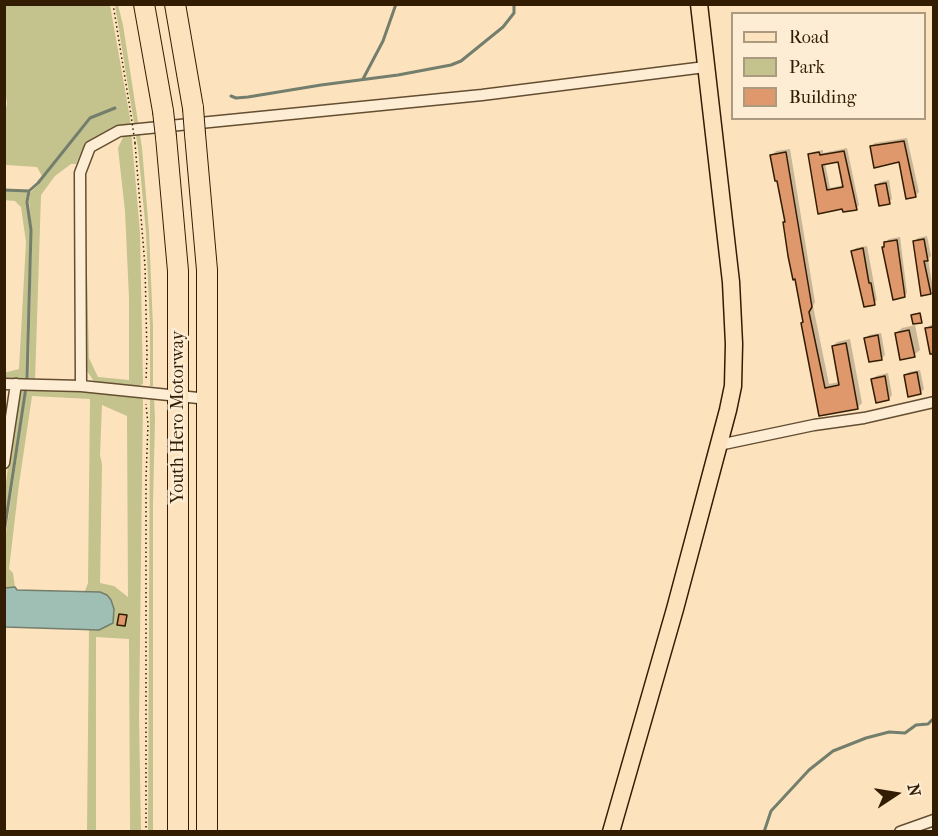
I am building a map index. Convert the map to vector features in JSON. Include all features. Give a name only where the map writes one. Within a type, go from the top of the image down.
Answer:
[{"type":"highway","name":"Youth Hero Motorway","points":[[144,4],[163,111],[178,271],[178,831]]},
{"type":"highway","name":"Youth Hero Motorway","points":[[175,4],[193,108],[207,270],[207,831]]},
{"type":"main road","points":[[611,831],[719,445],[733,386],[734,344],[724,217],[699,4]]},
{"type":"street","points":[[81,386],[80,172],[90,147],[119,131],[482,95],[705,67]]},
{"type":"street","points":[[4,384],[81,386],[208,399]]},
{"type":"street","points":[[4,463],[22,384]]},
{"type":"street","points":[[719,445],[814,425],[864,418],[933,402]]},
{"type":"street","points":[[900,831],[933,820]]},
{"type":"path","points":[[113,4],[135,143],[147,296],[145,392],[148,424],[146,831]]},
{"type":"green space","points":[[4,5],[110,5],[130,118],[140,233],[143,384],[138,386],[97,383],[87,371],[85,360],[85,189],[89,358],[98,377],[129,380],[129,298],[125,211],[118,148],[125,133],[91,141],[82,150],[76,164],[71,164],[55,176],[41,195],[35,381],[29,381],[32,231],[30,193],[91,119],[119,107],[89,117],[42,176],[37,167],[6,165]]},
{"type":"green space","points":[[115,5],[118,5],[123,25],[142,148],[149,231],[153,386],[150,386],[146,232],[138,148]]},
{"type":"green space","points":[[5,191],[28,192],[30,230],[27,381],[5,380],[4,373],[19,369],[26,242],[21,207],[15,201],[4,200]]},
{"type":"green space","points":[[25,386],[5,522],[5,490],[10,452],[20,391]]},
{"type":"green space","points":[[27,387],[78,389],[141,397],[143,399],[139,718],[141,831],[130,831],[129,639],[96,637],[96,831],[87,831],[89,629],[99,630],[100,592],[85,591],[88,583],[90,399],[32,396],[9,569],[13,573],[15,587],[5,588],[5,540]],"holes":[[[102,405],[127,416],[128,597],[114,586],[100,583]]]},
{"type":"green space","points":[[150,396],[154,396],[155,419],[153,831],[148,832]]},
{"type":"water","points":[[15,587],[17,590],[100,592],[111,600],[114,609],[113,623],[99,630],[5,627],[5,588]]},
{"type":"building","points":[[904,141],[916,197],[906,199],[899,162],[874,168],[870,146]]},
{"type":"building","points":[[844,151],[857,210],[843,212],[842,209],[818,214],[808,154],[819,152],[820,155]],"holes":[[[838,162],[843,187],[827,190],[822,165]]]},
{"type":"building","points":[[786,152],[812,307],[809,312],[825,388],[839,385],[832,346],[846,343],[858,409],[819,416],[795,279],[793,280],[788,256],[783,222],[785,222],[770,155]]},
{"type":"building","points":[[886,183],[890,204],[879,206],[875,185]]},
{"type":"building","points":[[924,239],[928,261],[924,261],[931,294],[921,296],[913,241]]},
{"type":"building","points":[[897,240],[905,297],[893,300],[882,247],[884,247],[884,242]]},
{"type":"building","points":[[863,248],[875,305],[864,307],[851,251]]},
{"type":"building","points":[[920,313],[922,323],[913,324],[911,315]]},
{"type":"building","points":[[933,327],[933,354],[930,354],[925,328]]},
{"type":"building","points":[[909,330],[915,357],[900,360],[895,333]]},
{"type":"building","points":[[878,335],[882,360],[869,362],[864,338]]},
{"type":"building","points":[[917,372],[921,394],[908,397],[904,375]]},
{"type":"building","points":[[885,376],[889,400],[876,403],[871,379]]},
{"type":"building","points":[[119,614],[127,615],[125,626],[117,625]]},
{"type":"waterway","points":[[363,79],[383,41],[396,4]]},
{"type":"waterway","points":[[231,96],[248,97],[451,65],[461,61],[503,27],[514,13],[514,4]]},
{"type":"waterway","points":[[29,191],[90,118],[115,108]]},
{"type":"waterway","points":[[4,190],[29,191],[27,202],[31,230],[27,381]]},
{"type":"waterway","points":[[4,533],[26,387]]},
{"type":"waterway","points":[[764,832],[771,811],[809,770],[833,751],[889,732],[905,733],[916,725],[928,724],[934,718]]}]
